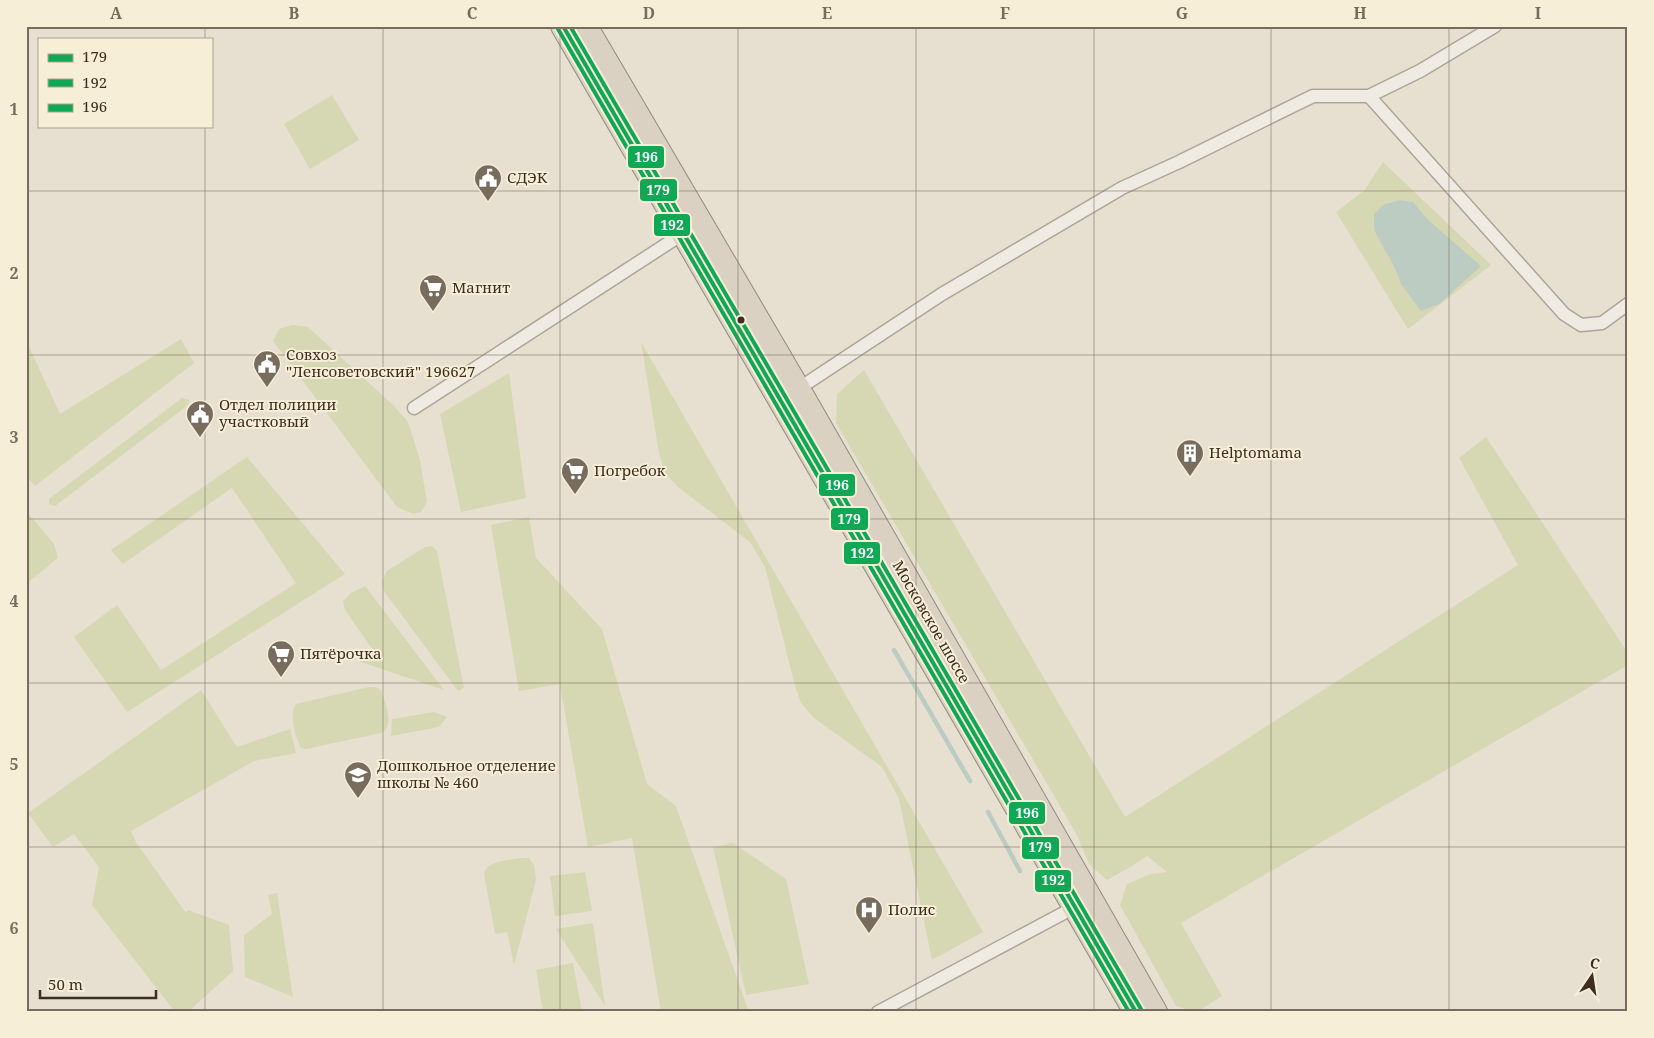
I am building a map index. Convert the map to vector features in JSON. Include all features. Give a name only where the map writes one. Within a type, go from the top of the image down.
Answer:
[{"type":"highway","name":"Московское шоссе","points":[[563,26],[691,228],[1155,1012]]},
{"type":"highway","name":"Московское шоссе","points":[[585,26],[691,228]]},
{"type":"highway","name":"Московское шоссе","points":[[789,395],[1075,907],[1136,1012]]},
{"type":"street","points":[[789,395],[942,294],[1122,188],[1313,96],[1369,96],[1420,72],[1495,26]]},
{"type":"street","points":[[1369,96],[1564,314],[1581,325],[1602,323],[1628,304]]},
{"type":"street","points":[[414,408],[691,228]]},
{"type":"street","points":[[878,1012],[1075,907]]},
{"type":"green space","points":[[332,95],[359,140],[310,169],[284,124]]},
{"type":"green space","points":[[1383,162],[1491,265],[1408,329],[1336,212],[1364,191]]},
{"type":"green space","points":[[293,325],[308,327],[394,406],[408,422],[420,460],[427,502],[421,512],[413,514],[397,507],[273,341],[279,329]]},
{"type":"green space","points":[[181,339],[194,363],[35,486],[26,476],[26,340],[60,414]]},
{"type":"green space","points":[[641,342],[983,932],[932,960],[899,799],[882,767],[814,718],[801,703],[765,567],[750,542],[678,487],[665,473],[659,453]]},
{"type":"green space","points":[[864,370],[1125,817],[1518,565],[1459,458],[1486,437],[1628,653],[1628,665],[1181,923],[1222,996],[1197,1012],[1176,1006],[1120,905],[1127,884],[1151,874],[1167,872],[1147,856],[1107,880],[1089,864],[1077,835],[836,423],[837,394]]},
{"type":"green space","points":[[509,373],[526,498],[461,512],[440,414]]},
{"type":"green space","points":[[182,398],[189,400],[188,405],[55,506],[49,504],[49,499]]},
{"type":"green space","points":[[247,457],[345,574],[127,712],[74,637],[117,605],[161,670],[296,583],[232,488],[123,564],[111,550]]},
{"type":"green space","points":[[26,511],[54,544],[58,558],[26,584]]},
{"type":"green space","points":[[529,517],[536,558],[602,629],[647,784],[676,806],[749,1012],[661,1012],[632,838],[588,847],[560,684],[519,691],[491,525]]},
{"type":"green space","points":[[432,546],[437,551],[464,688],[458,691],[383,590],[382,581],[387,571],[425,547]]},
{"type":"green space","points":[[365,586],[444,690],[358,661],[373,650],[345,610],[343,601],[351,593]]},
{"type":"green space","points":[[376,687],[381,690],[389,720],[385,730],[381,733],[306,749],[301,748],[293,720],[296,704]]},
{"type":"green space","points":[[201,690],[237,747],[290,729],[296,753],[254,761],[131,831],[136,842],[186,913],[188,910],[229,925],[233,971],[188,1012],[175,1012],[92,905],[99,867],[74,834],[53,847],[28,813]]},
{"type":"green space","points":[[434,712],[447,717],[439,727],[391,736],[392,719]]},
{"type":"green space","points":[[733,843],[786,879],[809,984],[746,995],[713,847]]},
{"type":"green space","points":[[520,858],[529,858],[534,865],[536,880],[514,965],[507,932],[495,934],[484,874],[489,866]]},
{"type":"green space","points":[[585,872],[592,911],[555,916],[550,876]]},
{"type":"green space","points":[[277,893],[293,997],[245,977],[244,935],[272,914],[268,895]]},
{"type":"green space","points":[[593,923],[605,1006],[556,929]]},
{"type":"green space","points":[[573,963],[582,1012],[543,1012],[536,970]]},
{"type":"shaded area","points":[[1400,200],[1413,202],[1428,220],[1481,266],[1439,304],[1421,311],[1401,284],[1394,266],[1374,230],[1374,214],[1383,205]]},
{"type":"waterway","points":[[894,650],[970,781]]},
{"type":"waterway","points":[[988,812],[1020,871]]},
{"type":"transit line","name":"179","points":[[563,26],[1136,1012]]},
{"type":"transit line","name":"196","points":[[570,26],[1141,1009]]},
{"type":"transit line","name":"192","points":[[558,29],[1129,1012]]},
{"type":"place","name":"СДЭК","points":[[488,202]]},
{"type":"place","name":"Магнит","points":[[433,312]]},
{"type":"place","name":"Совхоз \"Ленсоветовский\" 196627","points":[[267,388]]},
{"type":"place","name":"Отдел полиции участковый","points":[[200,438]]},
{"type":"place","name":"Helptomama","points":[[1190,477]]},
{"type":"place","name":"Погребок","points":[[575,495]]},
{"type":"place","name":"Пятёрочка","points":[[281,678]]},
{"type":"place","name":"Дошкольное отделение школы № 460","points":[[358,799]]},
{"type":"place","name":"Полис","points":[[869,934]]}]
